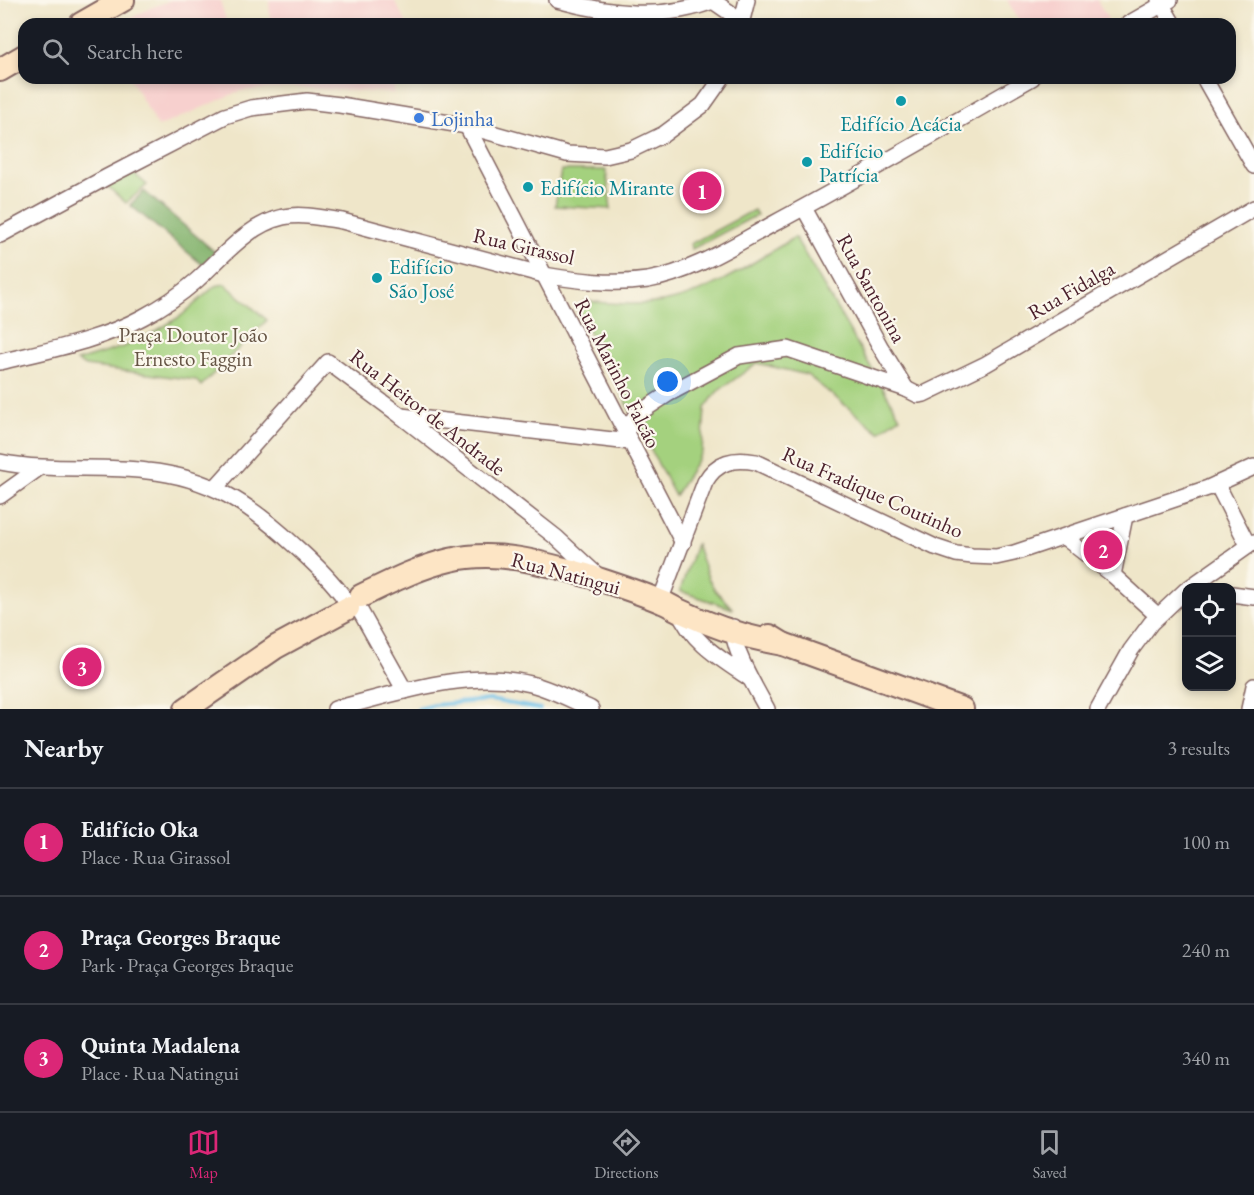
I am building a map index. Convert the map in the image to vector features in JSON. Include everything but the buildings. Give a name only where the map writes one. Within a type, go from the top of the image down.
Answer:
[{"type":"street","points":[[557,0],[627,13],[662,13],[683,10],[714,0],[734,18]]},
{"type":"street","points":[[742,18],[747,0]]},
{"type":"street","points":[[91,18],[120,1]]},
{"type":"street","points":[[1138,18],[1164,2],[1171,18]]},
{"type":"street","points":[[0,235],[225,116],[250,108],[307,101],[467,126],[567,154],[605,156],[631,150],[663,134],[703,105],[718,84]]},
{"type":"street","name":"Rua Girassol","points":[[0,362],[79,343],[115,331],[143,317],[179,295],[258,226],[283,217],[316,216],[342,221],[544,275],[609,283],[650,279],[686,268],[708,258],[804,208],[1021,84]]},
{"type":"street","points":[[1207,84],[1254,165]]},
{"type":"street","name":"Rua Marinho Falcão","points":[[467,126],[683,543]]},
{"type":"street","name":"Rua Santonina","points":[[804,208],[906,389]]},
{"type":"street","name":"Rua Fidalga","points":[[627,438],[636,415],[668,394],[739,356],[788,349],[918,395],[924,394],[986,364],[1254,208]]},
{"type":"street","name":"Rua Heitor de Andrade","points":[[215,488],[328,362],[401,416],[556,538],[604,581]]},
{"type":"street","points":[[401,416],[627,438]]},
{"type":"street","name":"Rua Fradique Coutinho","points":[[671,604],[683,543],[699,497],[710,473],[728,461],[756,462],[935,547],[956,554],[996,557],[1064,537],[1217,484],[1254,467]]},
{"type":"street","points":[[0,462],[39,468],[146,470],[200,481],[245,504],[269,522],[354,601],[405,691]]},
{"type":"street","points":[[0,496],[39,468]]},
{"type":"street","points":[[1196,583],[1251,544],[1217,484]]},
{"type":"street","points":[[1113,575],[1125,516]]},
{"type":"street","points":[[1064,537],[1113,575],[1158,616]]},
{"type":"street","name":"Rua Natingui","points":[[190,708],[223,682],[276,647],[354,601],[425,567],[472,556],[514,557],[604,581],[962,709]]},
{"type":"street","points":[[1098,709],[1131,650],[1158,616],[1182,594]]},
{"type":"street","points":[[1236,595],[1254,597]]},
{"type":"street","points":[[671,604],[687,628],[702,644],[751,681]]},
{"type":"street","points":[[743,630],[751,681],[767,709]]},
{"type":"street","points":[[334,709],[405,691],[465,680],[498,679],[532,684],[591,709]]},
{"type":"street","points":[[1249,709],[1254,686]]},
{"type":"shaded area","points":[[171,0],[220,0],[225,18],[131,18]]},
{"type":"shaded area","points":[[269,0],[394,0],[404,18],[270,18]]},
{"type":"shaded area","points":[[1007,0],[1097,0],[1107,18],[1018,18]]},
{"type":"shaded area","points":[[133,84],[395,84],[393,93],[292,87],[240,91],[158,127]]},
{"type":"green space","points":[[129,169],[147,185],[126,203],[105,184]]},
{"type":"green space","points":[[561,170],[606,170],[611,209],[555,206]]},
{"type":"green space","points":[[144,191],[215,252],[203,265],[130,205]]},
{"type":"green space","points":[[754,210],[757,215],[692,249],[690,244]]},
{"type":"green space","points":[[795,237],[900,417],[879,432],[807,375],[757,363],[717,392],[705,408],[702,452],[675,496],[577,309],[584,301],[650,303],[689,295],[720,282]]},
{"type":"green space","name":"Praça Doutor João Ernesto Faggin","points":[[225,284],[267,320],[201,386],[196,380],[85,366],[77,361],[126,346],[156,331],[181,316],[215,286]]},
{"type":"green space","points":[[1111,532],[1114,534],[1107,558],[1087,542],[1088,539]]},
{"type":"green space","points":[[696,544],[709,580],[733,609],[680,591]]},
{"type":"waterway","points":[[418,709],[434,705],[490,700],[540,709]]},
{"type":"place","name":"Edifício Acácia","points":[[901,101]]},
{"type":"place","name":"Lojinha","points":[[419,118]]},
{"type":"place","name":"Edifício Patrícia","points":[[807,162]]},
{"type":"place","name":"Edifício Mirante","points":[[528,187]]},
{"type":"place","name":"Edifício Oka","points":[[702,191]]},
{"type":"place","name":"Edifício São José","points":[[377,278]]},
{"type":"place","name":"Praça Georges Braque","points":[[1103,550]]},
{"type":"place","name":"Quinta Madalena","points":[[82,667]]}]
